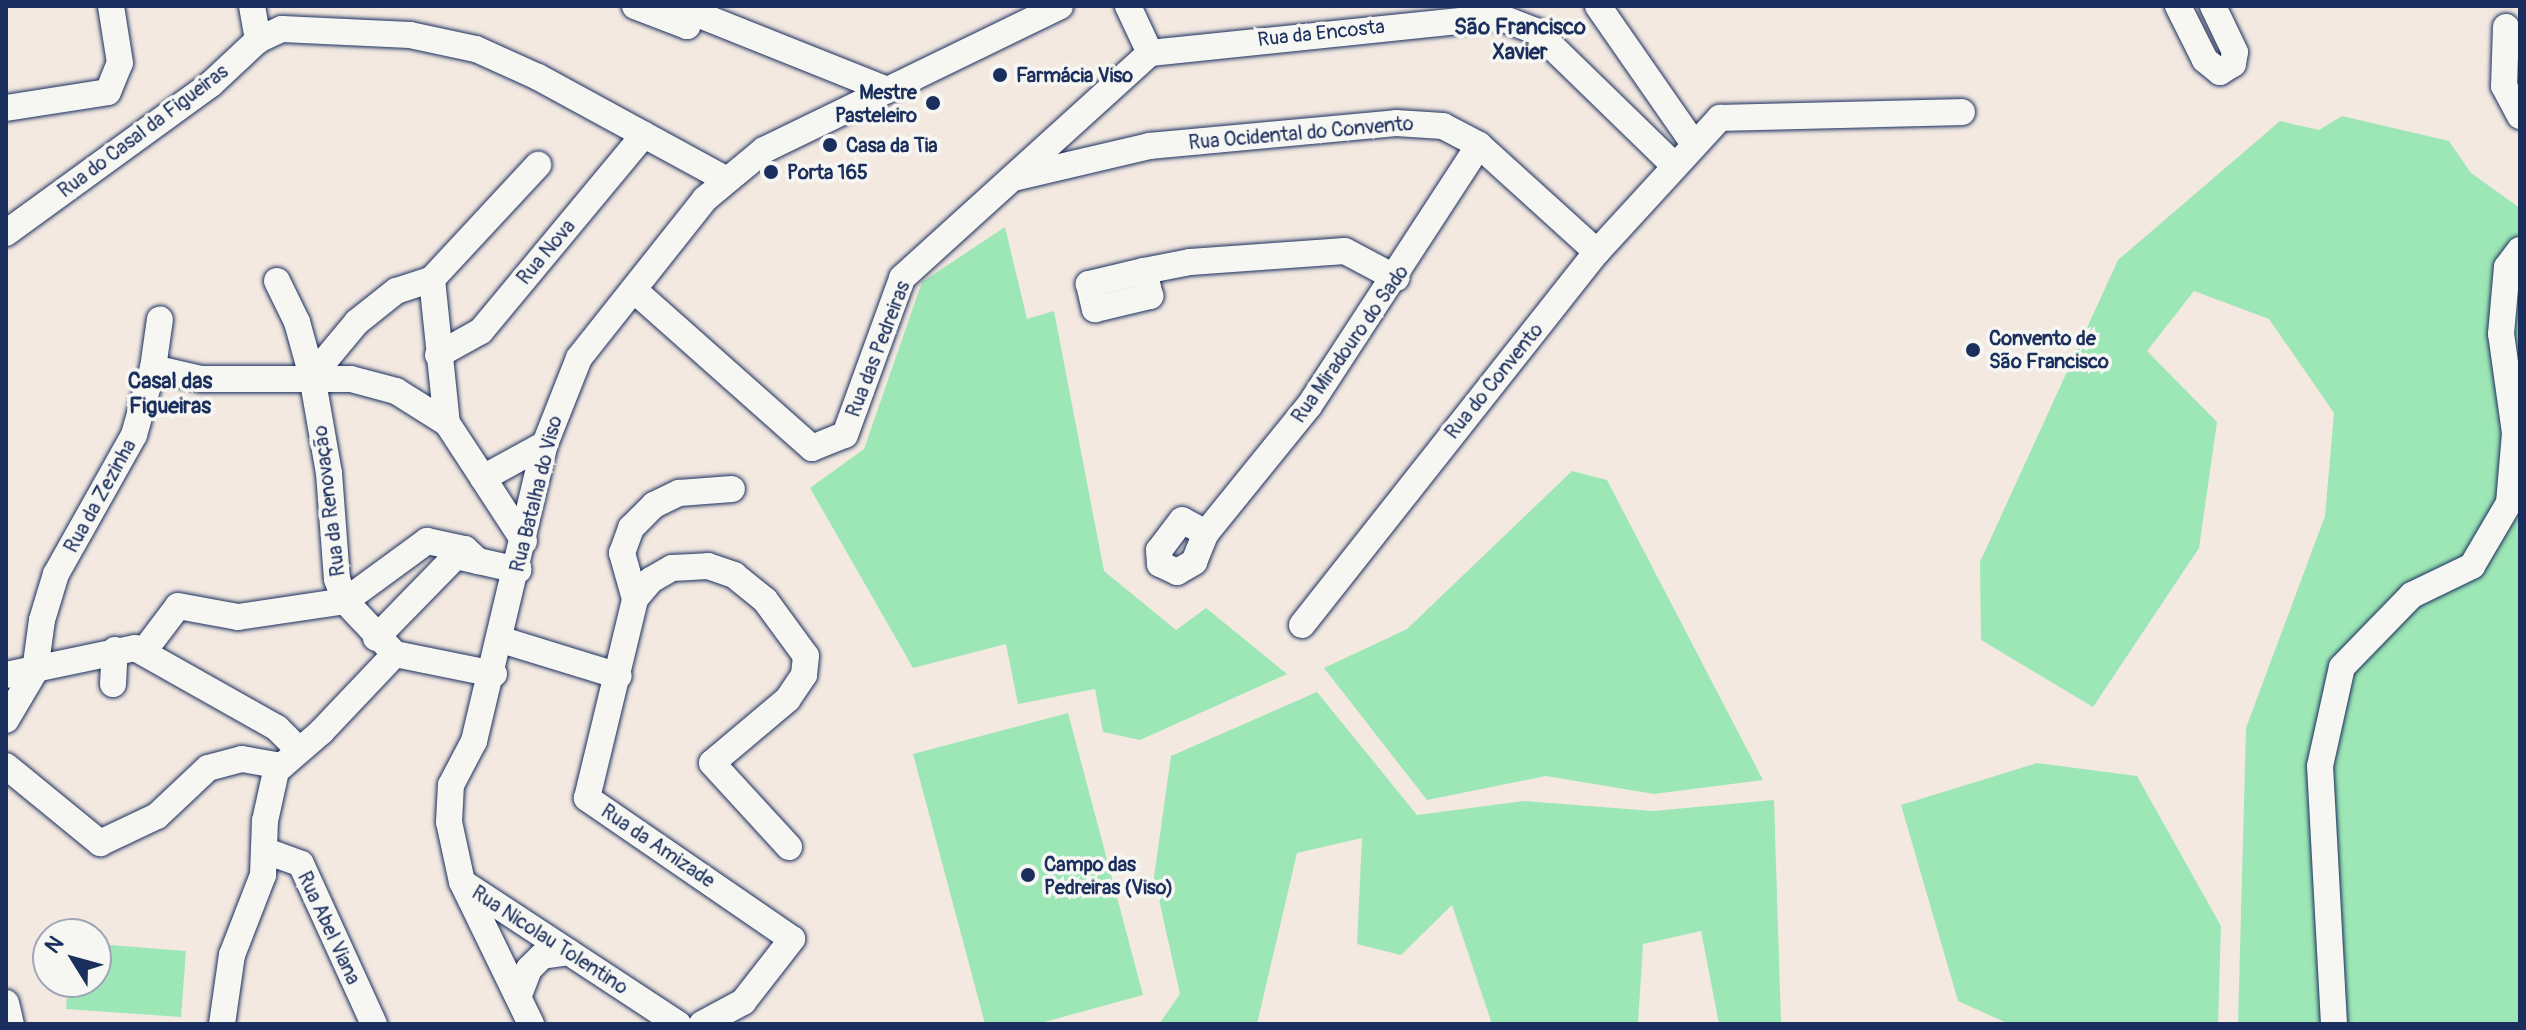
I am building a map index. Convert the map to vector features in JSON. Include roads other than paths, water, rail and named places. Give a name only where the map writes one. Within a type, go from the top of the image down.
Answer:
[{"type":"street","points":[[6,108],[108,92],[120,63],[111,6]]},
{"type":"street","points":[[252,6],[258,40]]},
{"type":"street","points":[[635,6],[687,26],[685,9],[885,89]]},
{"type":"street","name":"Rua Batalha do Viso","points":[[531,1024],[462,882],[449,822],[451,785],[474,741],[494,674],[545,444],[579,358],[725,179],[764,150],[1060,6]]},
{"type":"street","points":[[1010,178],[1150,53],[1128,6]]},
{"type":"street","points":[[1598,6],[1694,144]]},
{"type":"street","points":[[2178,6],[2205,60],[2220,72],[2233,64],[2235,52],[2213,6]]},
{"type":"street","name":"Rua da Encosta","points":[[1150,53],[1499,17],[1536,31],[1674,165]]},
{"type":"street","points":[[2506,27],[2504,86],[2520,116]]},
{"type":"street","name":"Rua do Casal da Figueiras","points":[[6,233],[211,84],[258,40],[282,29],[337,29],[410,35],[476,49],[725,179]]},
{"type":"street","name":"Rua do Convento","points":[[1302,625],[1597,252],[1720,118],[1962,112]]},
{"type":"street","name":"Rua Ocidental do Convento","points":[[1010,178],[1149,146],[1396,123],[1443,126],[1479,145],[1597,252]]},
{"type":"street","name":"Rua Nova","points":[[438,355],[481,331],[644,135]]},
{"type":"street","name":"Rua Miradouro do Sado","points":[[1206,533],[1309,406],[1396,278],[1479,145]]},
{"type":"street","points":[[312,376],[357,322],[396,291],[432,279],[538,165]]},
{"type":"street","name":"Rua das Pedreiras","points":[[634,290],[812,448],[845,435],[902,278],[1010,178]]},
{"type":"street","points":[[2334,1024],[2320,766],[2342,667],[2412,595],[2472,566],[2509,503],[2515,433],[2501,334],[2507,267],[2520,250]]},
{"type":"street","points":[[1144,271],[1190,262],[1345,251],[1396,278]]},
{"type":"street","points":[[432,279],[447,423]]},
{"type":"street","name":"Rua da Renovação","points":[[277,281],[297,322],[312,376],[329,473],[337,579],[345,601],[385,646]]},
{"type":"street","name":"Rua da Zezinha","points":[[35,671],[47,599],[130,445],[153,368],[160,319]]},
{"type":"street","points":[[153,368],[201,379],[312,376],[396,391],[447,423],[524,541]]},
{"type":"street","points":[[483,478],[545,444]]},
{"type":"street","points":[[502,640],[619,676],[635,599],[622,553],[631,528],[654,505],[679,493],[732,489]]},
{"type":"street","points":[[144,651],[178,606],[238,617],[345,601],[427,541],[465,549],[478,561]]},
{"type":"street","points":[[228,1020],[232,955],[263,875],[265,821],[289,758],[321,732],[456,556],[518,570]]},
{"type":"street","points":[[635,599],[651,580],[672,568],[708,566],[734,575],[796,638],[806,656],[796,687],[712,763],[789,847]]},
{"type":"street","points":[[385,646],[494,674]]},
{"type":"street","points":[[113,684],[115,650]]},
{"type":"street","points":[[6,675],[35,671],[115,650],[144,651],[277,728],[289,758]]},
{"type":"street","points":[[6,720],[35,671]]},
{"type":"street","name":"Rua da Amizade","points":[[619,676],[587,798],[792,939],[743,1002],[702,1024]]},
{"type":"street","points":[[6,766],[100,843],[157,816],[201,771],[232,759],[289,758]]},
{"type":"street","name":"Rua Abel Viana","points":[[266,851],[301,864],[374,1024]]},
{"type":"street","name":"Rua Nicolau Tolentino","points":[[462,882],[678,1024]]},
{"type":"street","points":[[519,995],[529,969],[542,956],[569,952]]},
{"type":"place","name":"Farmácia Viso","points":[[1000,75]]},
{"type":"place","name":"Mestre Pasteleiro","points":[[933,103]]},
{"type":"place","name":"Casa da Tia","points":[[830,145]]},
{"type":"place","name":"Porta 165","points":[[771,172]]},
{"type":"place","name":"Convento de São Francisco","points":[[1973,350]]},
{"type":"place","name":"Campo das Pedreiras (Viso)","points":[[1028,875]]},
{"type":"district","name":"São Francisco Xavier","points":[[1520,40]]},
{"type":"district","name":"Casal das Figueiras","points":[[170,394]]}]
